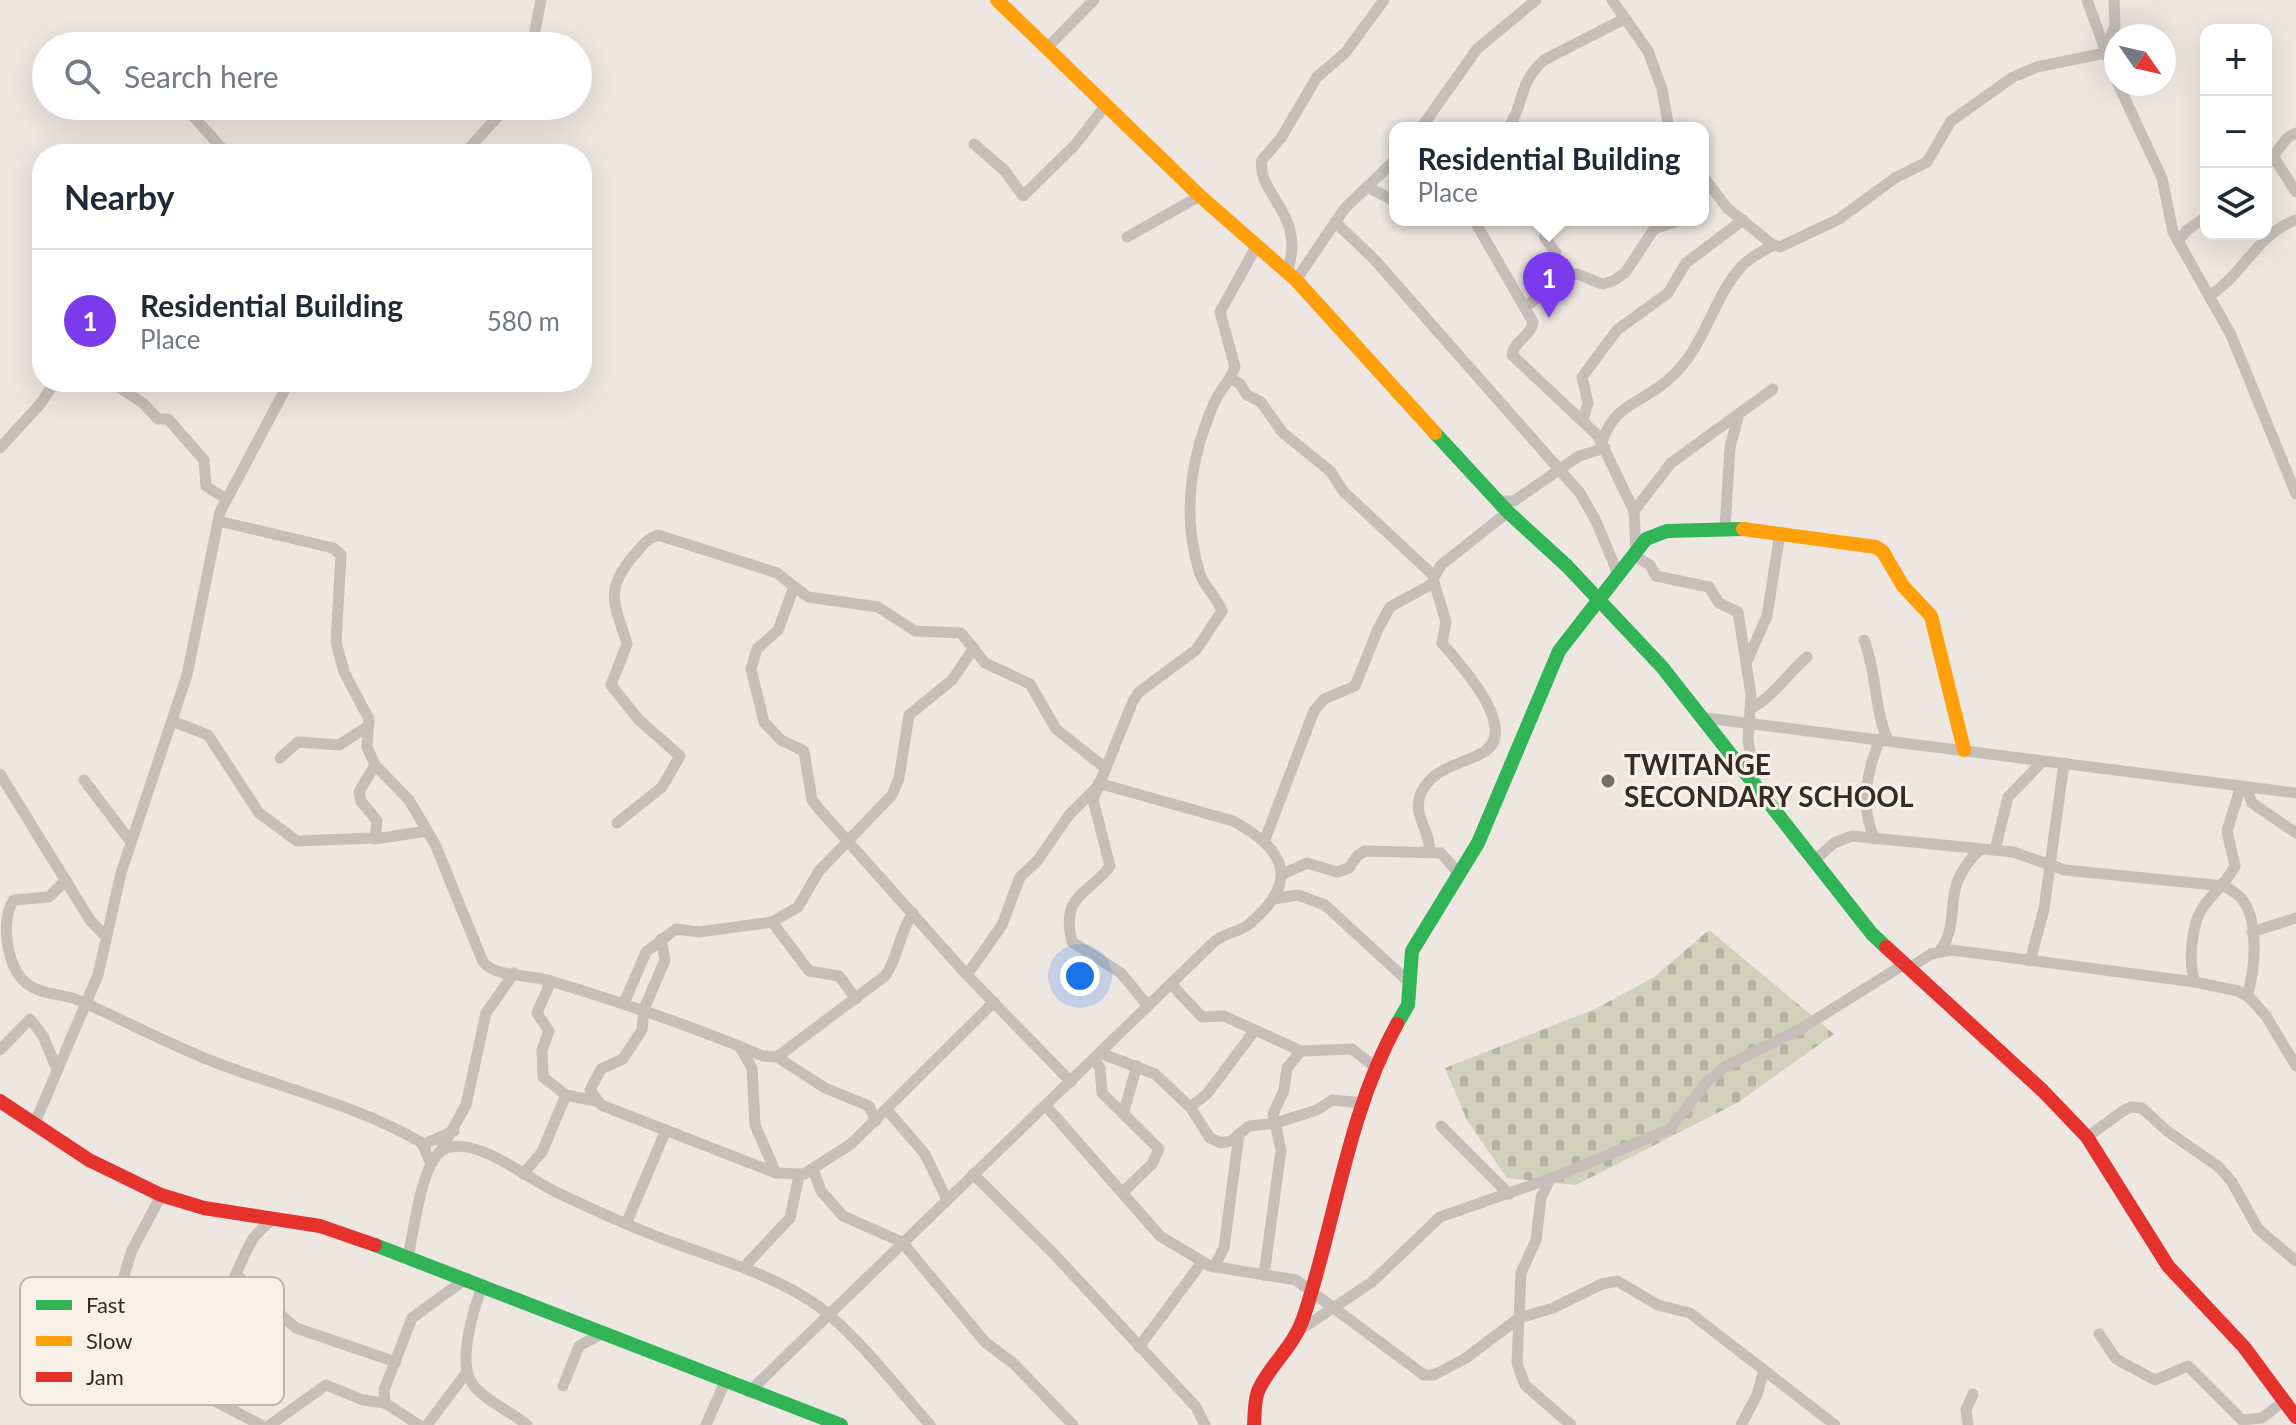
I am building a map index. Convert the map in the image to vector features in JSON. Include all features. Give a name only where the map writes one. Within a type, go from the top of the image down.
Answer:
[{"type":"street","points":[[535,32],[541,0]]},
{"type":"street","points":[[997,0],[1200,196],[1292,276],[1503,506],[1599,600],[1706,718],[1757,790],[1872,934],[2087,1137],[2168,1266],[2244,1347],[2296,1417]]},
{"type":"street","points":[[1046,49],[1094,0]]},
{"type":"street","points":[[1292,276],[1294,242],[1284,213],[1262,175],[1262,160],[1281,138],[1317,77],[1345,53],[1384,0]]},
{"type":"street","points":[[1425,122],[1477,49],[1536,0]]},
{"type":"street","points":[[1612,0],[1648,51],[1662,89],[1668,122]]},
{"type":"street","points":[[1709,194],[1773,245],[1780,247],[1839,219],[1895,178],[1927,162],[1951,121],[2013,77],[2037,67],[2104,52],[2087,0]]},
{"type":"street","points":[[2114,0],[2115,24]]},
{"type":"street","points":[[1511,122],[1522,86],[1534,69],[1544,60],[1624,19]]},
{"type":"street","points":[[2124,96],[2162,178],[2169,221],[2247,370],[2296,494]]},
{"type":"street","points":[[974,144],[1005,171],[1023,196],[1075,145],[1105,106]]},
{"type":"street","points":[[197,120],[218,144]]},
{"type":"street","points":[[473,144],[494,120]]},
{"type":"street","points":[[2272,159],[2296,133]]},
{"type":"street","points":[[2272,163],[2296,192]]},
{"type":"street","points":[[1292,276],[1335,222],[1389,166]]},
{"type":"street","points":[[1367,187],[1389,198]]},
{"type":"street","points":[[1127,237],[1200,196]]},
{"type":"street","points":[[1583,420],[1588,403],[1582,377],[1617,330],[1664,296],[1686,263],[1743,220]]},
{"type":"street","points":[[2209,296],[2237,273],[2268,237],[2296,220]]},
{"type":"street","points":[[2178,241],[2200,221]]},
{"type":"street","points":[[1335,222],[1374,259],[1588,505],[1618,574]]},
{"type":"street","points":[[1481,226],[1526,307],[1533,326],[1514,347],[1512,355],[1583,420],[1604,445],[1634,511],[1634,553]]},
{"type":"street","points":[[1544,226],[1545,238],[1556,253],[1554,263],[1561,277]]},
{"type":"street","points":[[1526,307],[1561,277],[1577,274],[1602,284],[1613,281],[1625,273],[1654,229],[1663,226]]},
{"type":"street","points":[[1604,445],[1612,418],[1668,380],[1695,350],[1736,274],[1752,257],[1773,245]]},
{"type":"street","points":[[1148,1006],[1121,973],[1070,938],[1073,901],[1110,866],[1093,806],[1104,767],[1136,696],[1196,650],[1221,614],[1222,609],[1201,577],[1190,522],[1190,484],[1214,406],[1235,363],[1220,312],[1256,247]]},
{"type":"street","points":[[1230,378],[1240,384],[1247,395],[1261,402],[1282,432],[1330,471],[1341,489],[1433,580],[1446,622],[1442,643],[1481,691],[1493,718],[1495,734],[1490,747],[1481,754],[1459,760],[1426,785],[1418,808],[1421,826],[1429,841],[1429,852]]},
{"type":"street","points":[[1634,511],[1671,463],[1773,389]]},
{"type":"street","points":[[0,448],[48,392]]},
{"type":"street","points":[[126,392],[143,403],[158,419],[168,419],[204,460],[206,486],[226,499]]},
{"type":"street","points":[[34,1125],[56,1067],[98,975],[131,842],[194,645],[218,521],[226,499],[284,392]]},
{"type":"street","points":[[1725,529],[1730,447],[1739,413]]},
{"type":"street","points":[[1264,842],[1314,711],[1324,699],[1355,686],[1390,607],[1433,580],[1441,565],[1503,506],[1583,454],[1604,445]]},
{"type":"street","points":[[218,521],[333,548],[341,555],[336,642],[344,672],[368,716],[365,742],[375,765],[404,793],[427,831],[483,962],[491,969],[551,981],[644,1009],[777,1057],[825,1088],[869,1106],[876,1121]]},
{"type":"street","points":[[1254,1425],[1259,1388],[1300,1330],[1342,1169],[1363,1103],[1376,1068],[1408,1005],[1412,951],[1460,875],[1496,802],[1548,672],[1572,632],[1634,553],[1655,533],[1725,529],[1780,533],[1820,541],[1864,543],[1883,552],[1903,586],[1931,616],[1964,750]]},
{"type":"street","points":[[1747,663],[1767,616],[1780,533]]},
{"type":"street","points":[[617,823],[662,787],[680,756],[639,720],[611,685],[627,644],[616,616],[614,585],[620,571],[645,540],[658,535],[777,573],[812,599],[878,607],[915,631],[961,633],[988,666],[1030,684],[1056,729],[1104,767]]},
{"type":"street","points":[[1634,553],[1650,565],[1654,575],[1709,587],[1722,605],[1736,610],[1747,663],[1752,708],[1749,754],[1757,790]]},
{"type":"street","points":[[794,587],[778,630],[753,656],[751,675],[764,722],[781,740],[804,751],[812,800],[967,975],[1071,1082]]},
{"type":"street","points":[[1864,640],[1874,666],[1884,740],[1866,778],[1870,828],[1875,839]]},
{"type":"street","points":[[624,1003],[644,955],[676,929],[699,932],[772,922],[802,903],[819,871],[887,802],[896,786],[909,715],[952,680],[974,648]]},
{"type":"street","points":[[1752,708],[1772,696],[1782,679],[1807,657]]},
{"type":"street","points":[[1706,718],[2296,793]]},
{"type":"street","points":[[172,721],[208,735],[259,813],[297,841],[382,840],[427,831]]},
{"type":"street","points":[[280,758],[298,742],[339,745],[367,727]]},
{"type":"street","points":[[1995,850],[2008,797],[2043,761]]},
{"type":"street","points":[[2030,961],[2044,909],[2064,763]]},
{"type":"street","points":[[374,838],[377,821],[364,805],[359,792],[375,765]]},
{"type":"street","points":[[0,774],[94,925],[106,937]]},
{"type":"street","points":[[84,780],[131,842]]},
{"type":"street","points":[[1097,786],[1233,821],[1264,842],[1283,874]]},
{"type":"street","points":[[967,975],[1002,925],[1020,877],[1038,860],[1063,823],[1097,786]]},
{"type":"street","points":[[2244,786],[2252,803],[2296,833]]},
{"type":"street","points":[[2195,982],[2191,962],[2199,915],[2224,886],[2236,863],[2229,848],[2227,831],[2244,786]]},
{"type":"street","points":[[1815,860],[1842,838],[1852,836],[1995,850],[2024,854],[2050,866],[2224,886],[2246,903],[2255,959],[2247,996]]},
{"type":"street","points":[[1940,951],[1949,932],[1955,882],[1964,865],[1980,849]]},
{"type":"street","points":[[749,1392],[1215,941],[1246,926],[1273,899],[1283,874],[1307,863],[1337,872],[1349,868],[1365,851],[1398,855],[1429,852],[1447,857],[1460,875]]},
{"type":"street","points":[[66,880],[49,897],[14,900],[6,909],[4,923],[14,965],[25,983],[86,1005],[214,1062],[380,1123],[424,1144],[431,1164]]},
{"type":"street","points":[[1273,899],[1298,895],[1325,905],[1411,984]]},
{"type":"street","points":[[777,1057],[889,971],[900,932],[913,913]]},
{"type":"street","points":[[2252,932],[2296,918]]},
{"type":"street","points":[[772,922],[809,971],[839,976],[856,999]]},
{"type":"street","points":[[595,1101],[590,1090],[592,1083],[606,1065],[625,1056],[643,1026],[644,1009],[665,960],[661,939]]},
{"type":"street","points":[[1300,1330],[1372,1282],[1440,1217],[1550,1179],[1663,1133],[1676,1123],[1706,1083],[1726,1066],[1802,1028],[1906,967],[1940,951],[2195,982],[2247,996],[2266,1016],[2296,1066]]},
{"type":"street","points":[[408,1258],[431,1164],[455,1131],[476,1073],[476,1052],[486,1013],[514,973]]},
{"type":"street","points":[[551,981],[537,1013],[549,1031],[542,1050],[543,1077],[566,1095],[595,1101],[776,1173],[799,1176],[851,1144],[994,1002]]},
{"type":"street","points":[[1171,984],[1202,1017],[1219,1014],[1301,1051],[1352,1049],[1376,1068]]},
{"type":"street","points":[[0,1050],[30,1019],[43,1036],[56,1067]]},
{"type":"street","points":[[1190,1107],[1221,1078],[1241,1045],[1255,1030]]},
{"type":"street","points":[[740,1046],[752,1068],[755,1125],[776,1173]]},
{"type":"street","points":[[1264,1275],[1281,1150],[1273,1114],[1284,1090],[1287,1068],[1301,1051]]},
{"type":"street","points":[[1097,1056],[1155,1074],[1190,1107],[1215,1141],[1226,1143],[1252,1125],[1276,1123],[1317,1110],[1332,1100],[1363,1103]]},
{"type":"street","points":[[1097,1056],[1099,1087],[1156,1145],[1159,1153],[1123,1192]]},
{"type":"street","points":[[1123,1114],[1137,1066]]},
{"type":"street","points":[[523,1174],[542,1152],[566,1095]]},
{"type":"street","points":[[0,1101],[34,1125],[162,1194],[221,1212],[335,1230],[467,1278],[822,1422],[841,1425]]},
{"type":"street","points":[[1046,1106],[1160,1236],[1208,1265],[1296,1280],[1399,1359],[1429,1375],[1466,1358],[1519,1318],[1561,1305],[1602,1284],[1617,1281],[1658,1305],[1690,1313],[1835,1425]]},
{"type":"street","points":[[2087,1137],[2123,1111],[2131,1107],[2142,1108],[2167,1131],[2219,1167],[2232,1182],[2258,1229],[2296,1261]]},
{"type":"street","points":[[887,1110],[925,1154],[947,1200]]},
{"type":"street","points":[[1441,1126],[1509,1194]]},
{"type":"street","points":[[626,1224],[666,1130]]},
{"type":"street","points":[[424,1144],[455,1131]]},
{"type":"street","points":[[1139,1347],[1224,1248],[1239,1134]]},
{"type":"street","points":[[439,1153],[470,1147],[626,1224],[744,1267],[802,1296],[829,1315],[930,1425]]},
{"type":"street","points":[[813,1169],[821,1191],[846,1220],[902,1242],[985,1342],[1014,1364],[1073,1425]]},
{"type":"street","points":[[973,1174],[1053,1253],[1196,1407],[1205,1425]]},
{"type":"street","points":[[744,1267],[790,1218],[799,1176]]},
{"type":"street","points":[[1550,1179],[1541,1198],[1536,1240],[1521,1273],[1519,1378],[1571,1425]]},
{"type":"street","points":[[124,1277],[132,1250],[162,1194]]},
{"type":"street","points":[[237,1275],[252,1241],[273,1219]]},
{"type":"street","points":[[385,1403],[384,1390],[412,1318],[467,1278]]},
{"type":"street","points":[[427,1425],[467,1372],[471,1321],[483,1285]]},
{"type":"street","points":[[284,1317],[296,1328],[396,1362]]},
{"type":"street","points":[[563,1386],[576,1350],[588,1338],[603,1333]]},
{"type":"street","points":[[2099,1334],[2116,1359],[2155,1380],[2188,1366],[2246,1423],[2262,1418],[2284,1401]]},
{"type":"street","points":[[1741,1425],[1757,1395],[1764,1370]]},
{"type":"street","points":[[467,1372],[477,1389],[527,1425]]},
{"type":"street","points":[[706,1425],[725,1382]]},
{"type":"street","points":[[270,1425],[326,1385],[363,1400],[385,1403],[419,1425]]},
{"type":"street","points":[[1968,1425],[1966,1410],[1973,1394]]},
{"type":"street","points":[[226,1405],[261,1425]]},
{"type":"green space","points":[[1709,930],[1834,1034],[1737,1103],[1576,1185],[1507,1178],[1467,1120],[1445,1068],[1595,1009],[1654,977]]},
{"type":"traffic: fast","points":[[1435,433],[1508,512],[1567,566],[1662,667],[1872,934],[1886,947]]},
{"type":"traffic: fast","points":[[1397,1024],[1408,1005],[1412,951],[1478,843],[1559,651],[1646,539],[1667,531],[1743,529]]},
{"type":"traffic: fast","points":[[375,1245],[841,1425]]},
{"type":"traffic: slow","points":[[997,0],[1200,196],[1296,280],[1435,433]]},
{"type":"traffic: slow","points":[[1743,529],[1876,547],[1883,552],[1903,586],[1931,616],[1964,750]]},
{"type":"traffic: jam","points":[[1886,947],[2043,1091],[2087,1137],[2168,1266],[2244,1347],[2296,1417]]},
{"type":"traffic: jam","points":[[1254,1425],[1259,1389],[1295,1337],[1304,1316],[1354,1131],[1380,1059],[1397,1024]]},
{"type":"traffic: jam","points":[[0,1101],[89,1160],[161,1195],[204,1208],[320,1226],[375,1245]]},
{"type":"place","name":"Residential Building","points":[[1549,318]]},
{"type":"place","name":"TWITANGE SECONDARY SCHOOL","points":[[1608,781]]}]
